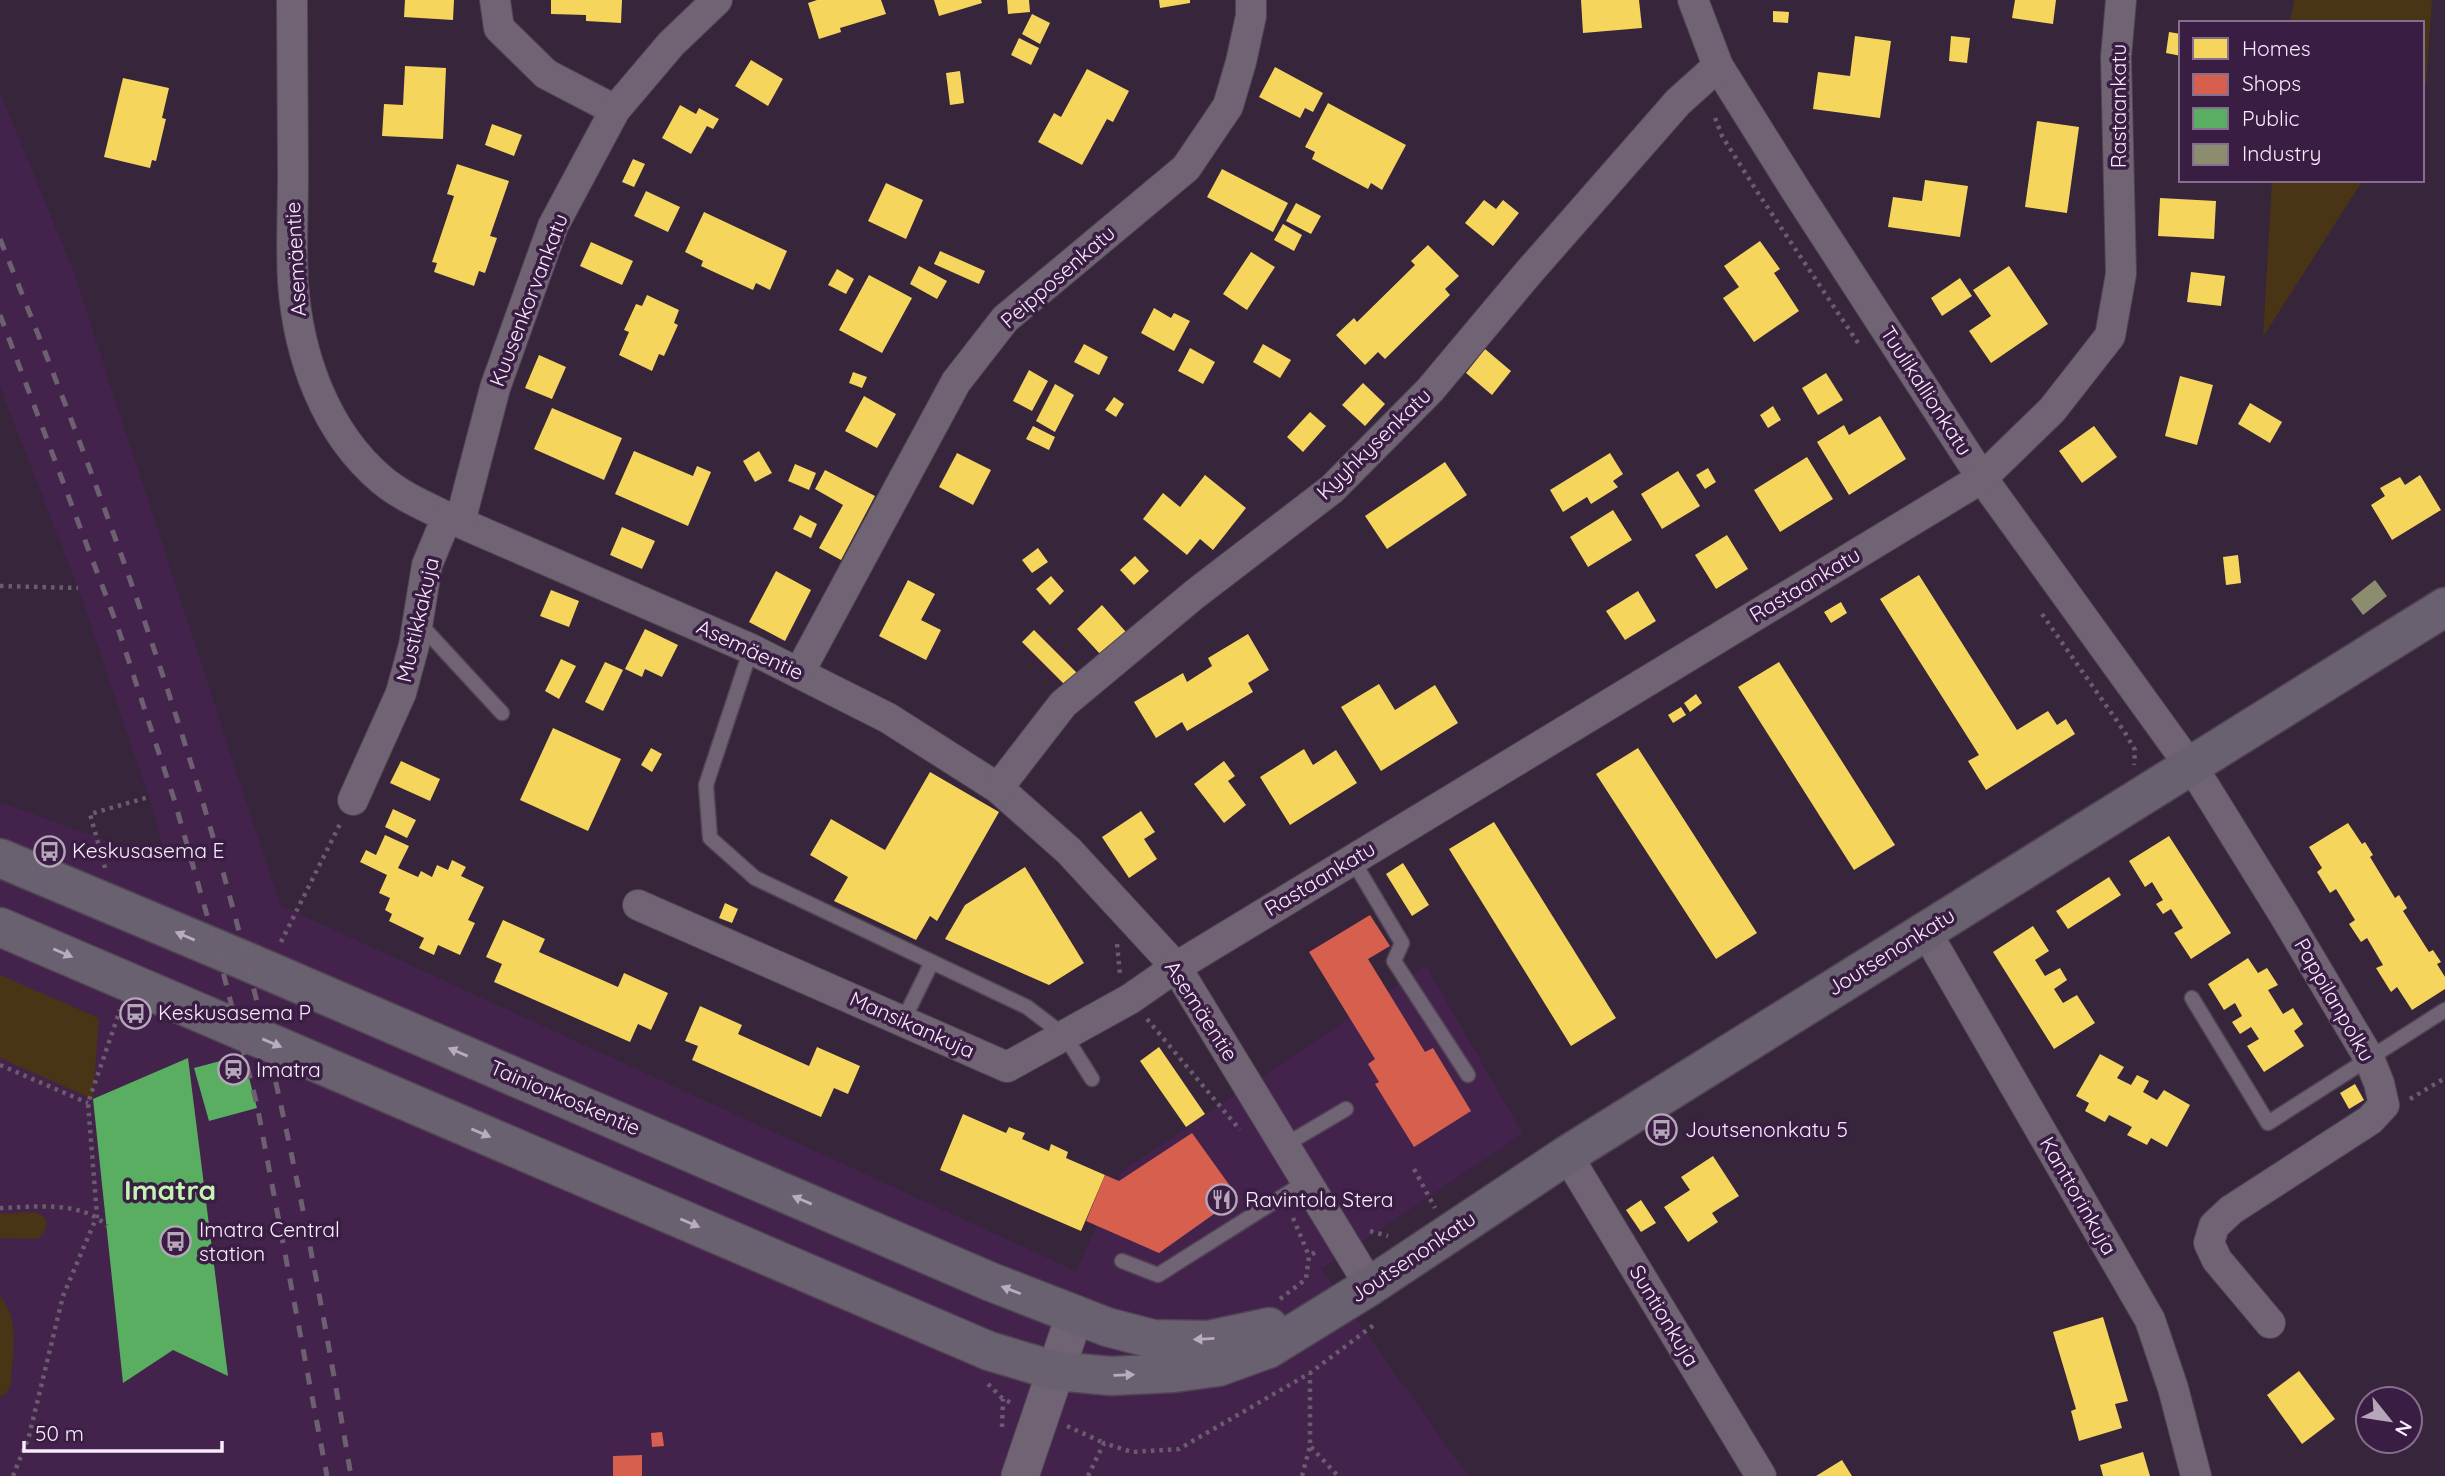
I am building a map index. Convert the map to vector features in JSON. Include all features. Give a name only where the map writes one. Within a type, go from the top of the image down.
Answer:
[{"type":"main road","name":"Joutsenonkatu","points":[[1056,1371],[1124,1375],[1174,1373],[1218,1367],[1268,1349],[1567,1155],[2445,607]]},
{"type":"main road","name":"Tainionkoskentie","points":[[0,858],[261,967],[991,1282],[1075,1314]]},
{"type":"main road","points":[[0,927],[964,1341],[1056,1371]]},
{"type":"main road","name":"Joutsenonkatu","points":[[1075,1314],[1107,1327],[1153,1339],[1208,1340],[1263,1329],[1355,1295]]},
{"type":"street","name":"Asemäentie","points":[[292,0],[293,282],[300,331],[313,380],[329,415],[351,446],[382,480],[407,496],[454,520],[751,649],[888,718],[998,788],[1069,850],[1176,967],[1285,1144],[1295,1188],[1341,1237],[1355,1295]]},
{"type":"street","points":[[495,0],[499,27],[546,74],[615,110]]},
{"type":"street","name":"Kuusenkorvankatu","points":[[454,520],[495,388],[553,226],[615,110],[671,44],[717,0]]},
{"type":"street","name":"Peipposenkatu","points":[[799,673],[956,382],[1005,319],[1186,167],[1228,106],[1251,16],[1251,0]]},
{"type":"street","name":"Tuulikallionkatu","points":[[1693,0],[1718,66],[1982,478],[2188,765]]},
{"type":"street","name":"Rastaankatu","points":[[1176,967],[1982,478],[2052,411],[2110,336],[2121,274],[2116,58],[2121,0]]},
{"type":"street","name":"Kyyhkysenkatu","points":[[998,788],[1063,704],[1195,594],[1332,489],[1430,390],[1678,102],[1718,66]]},
{"type":"street","name":"Mustikkakuja","points":[[353,800],[401,693],[418,622],[427,565],[454,520]]},
{"type":"street","name":"Pappilanpolku","points":[[2188,765],[2203,784],[2276,901],[2369,1058],[2384,1105]]},
{"type":"street","name":"Mansikankuja","points":[[638,905],[1007,1067],[1130,999],[1176,967]]},
{"type":"street","name":"Kanttorinkuja","points":[[1925,930],[2150,1320],[2173,1388],[2196,1476]]},
{"type":"street","points":[[2270,1322],[2217,1260],[2209,1243],[2214,1226],[2231,1210],[2370,1120],[2384,1105]]},
{"type":"street","name":"Suntionkuja","points":[[1567,1155],[1761,1476]]},
{"type":"street","points":[[1020,1476],[1075,1314]]},
{"type":"lane","points":[[418,622],[502,713]]},
{"type":"lane","points":[[751,649],[706,785],[710,838],[755,878],[1027,1007],[1065,1036],[1092,1079]]},
{"type":"lane","points":[[1352,859],[1402,943],[1394,961],[1468,1075]]},
{"type":"lane","points":[[903,1021],[932,962]]},
{"type":"lane","points":[[2192,998],[2268,1123],[2445,1010]]},
{"type":"lane","points":[[1285,1144],[1346,1109]]},
{"type":"lane","points":[[1122,1261],[1158,1275],[1295,1188]]},
{"type":"path","points":[[0,586],[78,588]]},
{"type":"path","points":[[102,858],[90,814],[149,797]]},
{"type":"path","points":[[283,937],[353,800]]},
{"type":"path","points":[[96,871],[108,876]]},
{"type":"path","points":[[1111,898],[1121,987],[1246,1137]]},
{"type":"path","points":[[13,1476],[29,1436],[63,1296],[97,1216],[88,1103],[121,1007]]},
{"type":"path","points":[[0,1065],[88,1103]]},
{"type":"path","points":[[2384,1105],[2395,1108],[2445,1078]]},
{"type":"path","points":[[1278,1300],[1306,1279],[1309,1256],[1295,1188]]},
{"type":"path","points":[[0,1208],[39,1206],[71,1209],[97,1216],[107,1226]]},
{"type":"path","points":[[1309,1256],[1358,1227],[1384,1236],[1396,1236]]},
{"type":"path","points":[[1302,1476],[1310,1446],[1310,1373]]},
{"type":"path","points":[[1310,1446],[1338,1476]]},
{"type":"shaded area","points":[[2294,0],[2432,0],[2426,84],[2424,86],[2424,21],[2290,21]]},
{"type":"shaded area","points":[[0,92],[73,270],[280,905],[1076,1271],[1121,1172],[1426,966],[1523,1134],[1321,1269],[1468,1476],[0,1476],[0,802],[168,863],[149,797],[78,588],[0,387]]},
{"type":"shaded area","points":[[2272,182],[2362,182],[2263,337]]},
{"type":"shaded area","points":[[0,975],[99,1018],[93,1099],[0,1058]]},
{"type":"shaded area","points":[[35,1212],[43,1216],[47,1223],[44,1233],[37,1239],[0,1238],[0,1214]]},
{"type":"shaded area","points":[[0,1296],[11,1315],[14,1338],[11,1384],[7,1393],[0,1397]]},
{"type":"building: Homes","points":[[405,0],[454,0],[453,20],[404,17]]},
{"type":"building: Homes","points":[[551,0],[622,0],[621,23],[586,21],[586,15],[551,14]]},
{"type":"building: Homes","points":[[817,0],[881,0],[886,14],[840,28],[841,32],[819,39],[808,3]]},
{"type":"building: Homes","points":[[934,0],[981,0],[982,3],[939,16]]},
{"type":"building: Homes","points":[[1007,0],[1029,0],[1030,12],[1008,14]]},
{"type":"building: Homes","points":[[1159,0],[1190,0],[1190,3],[1160,8]]},
{"type":"building: Homes","points":[[1581,0],[1639,0],[1642,28],[1583,33]]},
{"type":"building: Homes","points":[[2015,0],[2056,0],[2053,24],[2012,18]]},
{"type":"building: Homes","points":[[1773,11],[1789,12],[1788,23],[1773,22]]},
{"type":"building: Homes","points":[[1032,14],[1050,23],[1040,44],[1022,34]]},
{"type":"building: Homes","points":[[2169,32],[2179,34],[2179,56],[2166,53]]},
{"type":"building: Homes","points":[[1855,36],[1891,41],[1880,118],[1813,109],[1818,72],[1850,76]]},
{"type":"building: Homes","points":[[1951,36],[1970,38],[1967,63],[1949,61]]},
{"type":"building: Homes","points":[[1019,38],[1039,48],[1031,65],[1011,55]]},
{"type":"building: Homes","points":[[751,60],[783,79],[768,106],[735,86]]},
{"type":"building: Homes","points":[[405,66],[446,68],[443,139],[382,136],[384,104],[403,105]]},
{"type":"building: Homes","points":[[1275,67],[1323,93],[1313,112],[1305,108],[1300,118],[1259,97]]},
{"type":"building: Homes","points":[[1087,69],[1129,91],[1113,122],[1107,119],[1082,165],[1038,142],[1054,113],[1061,117]]},
{"type":"building: Homes","points":[[960,71],[964,103],[950,105],[946,73]]},
{"type":"building: Homes","points":[[123,78],[169,88],[162,118],[166,119],[156,161],[152,160],[150,168],[104,157]]},
{"type":"building: Homes","points":[[1328,103],[1406,145],[1382,190],[1371,183],[1368,189],[1312,159],[1315,152],[1305,147]]},
{"type":"building: Homes","points":[[680,105],[696,114],[699,108],[719,119],[713,129],[707,126],[691,154],[662,138]]},
{"type":"building: Homes","points":[[2037,121],[2079,127],[2067,213],[2025,207]]},
{"type":"building: Homes","points":[[492,124],[522,135],[514,156],[485,145]]},
{"type":"building: Homes","points":[[633,159],[645,164],[634,187],[622,182]]},
{"type":"building: Homes","points":[[457,164],[509,181],[490,236],[497,238],[485,273],[479,271],[474,286],[434,272],[437,263],[432,262],[454,196],[447,194]]},
{"type":"building: Homes","points":[[1222,169],[1288,203],[1273,232],[1207,197]]},
{"type":"building: Homes","points":[[1925,180],[1968,186],[1960,237],[1888,227],[1893,197],[1922,201]]},
{"type":"building: Homes","points":[[886,183],[923,200],[906,239],[868,221]]},
{"type":"building: Homes","points":[[646,191],[680,207],[668,232],[634,216]]},
{"type":"building: Homes","points":[[2160,198],[2216,201],[2214,239],[2158,236]]},
{"type":"building: Homes","points":[[1484,200],[1496,209],[1503,200],[1519,213],[1493,246],[1465,223]]},
{"type":"building: Homes","points":[[1296,203],[1321,216],[1311,234],[1286,221]]},
{"type":"building: Homes","points":[[704,212],[787,251],[770,290],[756,283],[753,290],[701,266],[703,261],[685,252]]},
{"type":"building: Homes","points":[[1283,224],[1302,235],[1294,251],[1274,240]]},
{"type":"building: Homes","points":[[1760,241],[1780,269],[1774,273],[1799,311],[1754,342],[1723,298],[1739,287],[1724,266]]},
{"type":"building: Homes","points":[[591,242],[633,261],[622,285],[580,266]]},
{"type":"building: Homes","points":[[1428,245],[1459,276],[1445,289],[1450,295],[1385,359],[1378,352],[1365,365],[1336,335],[1354,318],[1357,322],[1415,265],[1411,261]]},
{"type":"building: Homes","points":[[940,251],[985,271],[979,284],[934,264]]},
{"type":"building: Homes","points":[[1251,252],[1275,267],[1247,310],[1223,294]]},
{"type":"building: Homes","points":[[919,266],[947,281],[937,299],[910,284]]},
{"type":"building: Homes","points":[[2009,266],[2048,324],[1991,363],[1969,331],[1991,316],[1973,290]]},
{"type":"building: Homes","points":[[837,269],[854,279],[846,294],[828,285]]},
{"type":"building: Homes","points":[[2191,272],[2225,276],[2221,306],[2187,302]]},
{"type":"building: Homes","points":[[869,275],[912,298],[882,353],[839,330]]},
{"type":"building: Homes","points":[[1960,278],[1972,296],[1942,316],[1931,298]]},
{"type":"building: Homes","points":[[647,295],[679,310],[674,323],[678,325],[664,356],[659,354],[652,371],[619,355],[629,332],[624,330],[636,304],[642,306]]},
{"type":"building: Homes","points":[[1154,308],[1171,318],[1174,313],[1190,321],[1174,351],[1141,333]]},
{"type":"building: Homes","points":[[1084,344],[1108,357],[1099,375],[1074,362]]},
{"type":"building: Homes","points":[[1263,344],[1291,360],[1280,378],[1253,362]]},
{"type":"building: Homes","points":[[1190,348],[1215,362],[1203,384],[1178,371]]},
{"type":"building: Homes","points":[[1485,349],[1511,371],[1492,395],[1466,373]]},
{"type":"building: Homes","points":[[539,355],[566,367],[552,399],[525,388]]},
{"type":"building: Homes","points":[[1029,370],[1048,381],[1032,411],[1013,401]]},
{"type":"building: Homes","points":[[853,372],[867,377],[862,388],[849,383]]},
{"type":"building: Homes","points":[[1826,373],[1843,400],[1818,415],[1802,388]]},
{"type":"building: Homes","points":[[2180,376],[2213,385],[2197,445],[2165,436]]},
{"type":"building: Homes","points":[[1363,383],[1385,404],[1365,426],[1342,405]]},
{"type":"building: Homes","points":[[1055,384],[1074,395],[1055,432],[1036,421]]},
{"type":"building: Homes","points":[[864,396],[896,414],[877,448],[845,431]]},
{"type":"building: Homes","points":[[1114,397],[1124,404],[1116,417],[1105,410]]},
{"type":"building: Homes","points":[[2250,403],[2282,422],[2270,443],[2238,424]]},
{"type":"building: Homes","points":[[1773,406],[1781,420],[1768,428],[1760,415]]},
{"type":"building: Homes","points":[[552,408],[622,438],[604,480],[534,449]]},
{"type":"building: Homes","points":[[1310,412],[1326,426],[1303,452],[1287,437]]},
{"type":"building: Homes","points":[[1880,416],[1906,459],[1849,495],[1817,442],[1844,425],[1849,435]]},
{"type":"building: Homes","points":[[1033,426],[1055,437],[1049,450],[1026,439]]},
{"type":"building: Homes","points":[[2094,426],[2117,457],[2082,483],[2059,451]]},
{"type":"building: Homes","points":[[634,451],[693,476],[697,466],[711,472],[688,526],[615,494]]},
{"type":"building: Homes","points":[[759,451],[772,473],[755,482],[743,461]]},
{"type":"building: Homes","points":[[957,453],[991,470],[973,505],[939,487]]},
{"type":"building: Homes","points":[[1610,453],[1623,474],[1613,481],[1618,487],[1591,504],[1587,497],[1563,512],[1550,490]]},
{"type":"building: Homes","points":[[1807,457],[1833,499],[1780,532],[1754,490]]},
{"type":"building: Homes","points":[[1445,462],[1467,495],[1387,549],[1365,516]]},
{"type":"building: Homes","points":[[795,464],[816,473],[809,490],[788,481]]},
{"type":"building: Homes","points":[[1708,468],[1716,482],[1705,489],[1696,475]]},
{"type":"building: Homes","points":[[825,470],[875,496],[841,560],[819,548],[843,505],[815,489]]},
{"type":"building: Homes","points":[[1678,471],[1700,506],[1662,529],[1641,494]]},
{"type":"building: Homes","points":[[1205,475],[1246,508],[1213,550],[1200,539],[1187,555],[1143,519],[1163,493],[1180,507]]},
{"type":"building: Homes","points":[[2420,475],[2441,510],[2392,540],[2371,505],[2385,496],[2380,488],[2400,477],[2405,485]]},
{"type":"building: Homes","points":[[1613,510],[1632,540],[1588,567],[1570,537]]},
{"type":"building: Homes","points":[[800,515],[817,524],[811,538],[793,529]]},
{"type":"building: Homes","points":[[622,527],[655,541],[642,569],[610,555]]},
{"type":"building: Homes","points":[[1727,535],[1748,569],[1716,589],[1695,555]]},
{"type":"building: Homes","points":[[1038,548],[1048,562],[1032,573],[1022,560]]},
{"type":"building: Homes","points":[[2238,555],[2241,583],[2226,585],[2223,557]]},
{"type":"building: Homes","points":[[1135,556],[1149,571],[1134,585],[1120,570]]},
{"type":"building: Homes","points":[[776,571],[811,590],[785,641],[749,622]]},
{"type":"building: Homes","points":[[1919,575],[2017,730],[2048,711],[2057,725],[2066,719],[2075,734],[1986,790],[1968,761],[1979,755],[1880,599]]},
{"type":"building: Homes","points":[[1051,576],[1064,591],[1050,605],[1036,589]]},
{"type":"building: Homes","points":[[908,580],[935,594],[921,620],[941,630],[926,660],[879,636]]},
{"type":"building: Homes","points":[[551,590],[579,601],[569,627],[540,616]]},
{"type":"building: Homes","points":[[1638,591],[1656,621],[1625,640],[1606,611]]},
{"type":"building: Homes","points":[[1841,602],[1847,613],[1831,623],[1824,612]]},
{"type":"building: Homes","points":[[1102,605],[1126,632],[1101,655],[1077,629]]},
{"type":"building: Homes","points":[[645,629],[678,645],[662,677],[645,669],[642,677],[625,669]]},
{"type":"building: Homes","points":[[1034,630],[1078,674],[1066,686],[1022,642]]},
{"type":"building: Homes","points":[[1248,634],[1269,670],[1248,683],[1253,692],[1187,731],[1182,722],[1156,738],[1134,702],[1183,673],[1187,682],[1212,666],[1208,658]]},
{"type":"building: Homes","points":[[561,659],[576,666],[559,699],[545,691]]},
{"type":"building: Homes","points":[[605,662],[623,670],[603,711],[585,702]]},
{"type":"building: Homes","points":[[1779,662],[1895,845],[1854,870],[1738,687]]},
{"type":"building: Homes","points":[[1379,684],[1395,710],[1435,685],[1458,723],[1381,771],[1341,707]]},
{"type":"building: Homes","points":[[1696,694],[1702,703],[1690,712],[1684,703]]},
{"type":"building: Homes","points":[[1681,707],[1686,715],[1673,723],[1668,715]]},
{"type":"building: Homes","points":[[553,728],[621,759],[588,831],[520,800]]},
{"type":"building: Homes","points":[[651,748],[662,754],[652,772],[641,765]]},
{"type":"building: Homes","points":[[1638,748],[1757,933],[1716,959],[1596,774]]},
{"type":"building: Homes","points":[[1304,749],[1313,765],[1336,750],[1357,783],[1290,825],[1260,777]]},
{"type":"building: Homes","points":[[401,761],[440,779],[430,801],[390,783]]},
{"type":"building: Homes","points":[[1224,761],[1235,776],[1228,781],[1246,805],[1224,823],[1194,784]]},
{"type":"building: Homes","points":[[930,772],[999,812],[937,921],[930,916],[916,940],[834,901],[848,877],[810,855],[831,819],[885,850]]},
{"type":"building: Homes","points":[[393,809],[416,820],[407,838],[385,827]]},
{"type":"building: Homes","points":[[1141,811],[1155,832],[1144,839],[1157,859],[1129,878],[1102,837]]},
{"type":"building: Homes","points":[[1494,822],[1616,1018],[1571,1046],[1449,849]]},
{"type":"building: Homes","points":[[2348,823],[2362,844],[2365,842],[2373,855],[2370,857],[2395,898],[2399,895],[2407,908],[2403,911],[2429,952],[2433,950],[2441,962],[2437,964],[2445,977],[2445,989],[2412,1010],[2397,987],[2391,992],[2376,968],[2383,965],[2367,938],[2361,942],[2349,924],[2355,920],[2336,889],[2330,893],[2317,872],[2322,868],[2309,847]]},
{"type":"building: Homes","points":[[385,835],[409,846],[398,868],[418,877],[421,871],[432,877],[437,865],[448,870],[452,860],[466,867],[461,876],[484,887],[468,920],[475,923],[460,955],[438,945],[434,955],[419,948],[424,938],[389,921],[392,914],[385,910],[390,898],[379,893],[387,875],[360,862],[366,850],[376,855]]},
{"type":"building: Homes","points":[[2169,836],[2231,933],[2191,959],[2174,933],[2183,928],[2171,909],[2163,914],[2156,904],[2163,900],[2152,882],[2145,887],[2129,861]]},
{"type":"building: Homes","points":[[1403,863],[1429,905],[1412,916],[1386,874]]},
{"type":"building: Homes","points":[[1025,867],[1084,963],[1049,985],[945,939],[965,905]]},
{"type":"building: Homes","points":[[2109,877],[2121,895],[2068,929],[2056,911]]},
{"type":"building: Homes","points":[[725,903],[738,909],[732,923],[719,918]]},
{"type":"building: Homes","points":[[503,920],[545,939],[539,952],[618,987],[624,973],[668,993],[651,1030],[638,1024],[630,1042],[494,982],[502,964],[486,957]]},
{"type":"building: Homes","points":[[2033,926],[2049,951],[2035,960],[2045,976],[2060,968],[2067,980],[2054,989],[2063,1003],[2077,995],[2095,1023],[2054,1049],[1993,952]]},
{"type":"building: Homes","points":[[2248,958],[2258,973],[2267,968],[2278,985],[2268,990],[2283,1014],[2293,1008],[2303,1024],[2294,1031],[2304,1046],[2264,1072],[2247,1046],[2259,1039],[2251,1027],[2240,1034],[2232,1022],[2242,1016],[2235,1003],[2224,1010],[2208,984]]},
{"type":"building: Homes","points":[[700,1006],[742,1025],[738,1034],[809,1066],[817,1047],[860,1066],[848,1094],[834,1088],[821,1117],[692,1060],[698,1046],[685,1041]]},
{"type":"building: Homes","points":[[1159,1047],[1205,1114],[1186,1127],[1140,1061]]},
{"type":"building: Homes","points":[[2100,1054],[2124,1067],[2117,1078],[2131,1085],[2137,1075],[2149,1081],[2143,1092],[2157,1100],[2164,1090],[2190,1105],[2167,1147],[2151,1138],[2147,1145],[2127,1135],[2132,1127],[2109,1115],[2105,1122],[2085,1111],[2089,1103],[2076,1096]]},
{"type":"building: Homes","points":[[2355,1084],[2364,1100],[2349,1109],[2340,1093]]},
{"type":"building: Homes","points":[[963,1114],[1006,1133],[1009,1127],[1025,1133],[1022,1139],[1049,1151],[1051,1144],[1068,1152],[1066,1158],[1105,1175],[1081,1231],[940,1170]]},
{"type":"building: Homes","points":[[1713,1156],[1739,1196],[1712,1213],[1718,1222],[1688,1242],[1664,1207],[1690,1190],[1681,1177]]},
{"type":"building: Homes","points":[[1641,1200],[1656,1223],[1641,1232],[1626,1210]]},
{"type":"building: Homes","points":[[2103,1317],[2128,1401],[2115,1404],[2122,1428],[2079,1441],[2071,1411],[2076,1409],[2053,1332]]},
{"type":"building: Homes","points":[[2299,1371],[2335,1419],[2302,1444],[2267,1395]]},
{"type":"building: Homes","points":[[2143,1452],[2150,1476],[2103,1476],[2100,1465]]},
{"type":"building: Homes","points":[[1842,1460],[1852,1476],[1816,1476]]},
{"type":"building: Shops","points":[[1370,915],[1390,946],[1368,959],[1425,1052],[1433,1048],[1471,1111],[1414,1147],[1375,1084],[1379,1082],[1368,1064],[1375,1059],[1309,952]]},
{"type":"building: Shops","points":[[1192,1133],[1238,1197],[1159,1253],[1086,1221],[1105,1175],[1119,1181]]},
{"type":"building: Shops","points":[[662,1432],[664,1446],[652,1447],[651,1433]]},
{"type":"building: Shops","points":[[642,1455],[642,1476],[613,1476],[613,1456]]},
{"type":"building: Public","points":[[243,1055],[257,1108],[209,1121],[194,1068]]},
{"type":"building: Public","points":[[188,1058],[228,1376],[173,1350],[123,1383],[93,1099]]},
{"type":"building: Industry","points":[[2375,580],[2387,596],[2363,615],[2351,599]]},
{"type":"railway","points":[[0,239],[65,403],[126,569],[208,820],[232,905],[284,1118],[313,1261],[351,1476]]},
{"type":"railway","points":[[0,315],[117,625],[174,799],[222,968],[257,1105],[327,1476]]},
{"type":"place","name":"Keskusasema E","points":[[49,851]]},
{"type":"place","name":"Keskusasema P","points":[[135,1013]]},
{"type":"place","name":"Imatra","points":[[233,1070]]},
{"type":"place","name":"Joutsenonkatu 5","points":[[1662,1130]]},
{"type":"place","name":"Ravintola Stera","points":[[1222,1200]]},
{"type":"place","name":"Imatra Central station","points":[[176,1242]]},
{"type":"district","name":"Imatra","points":[[170,1190]]}]
